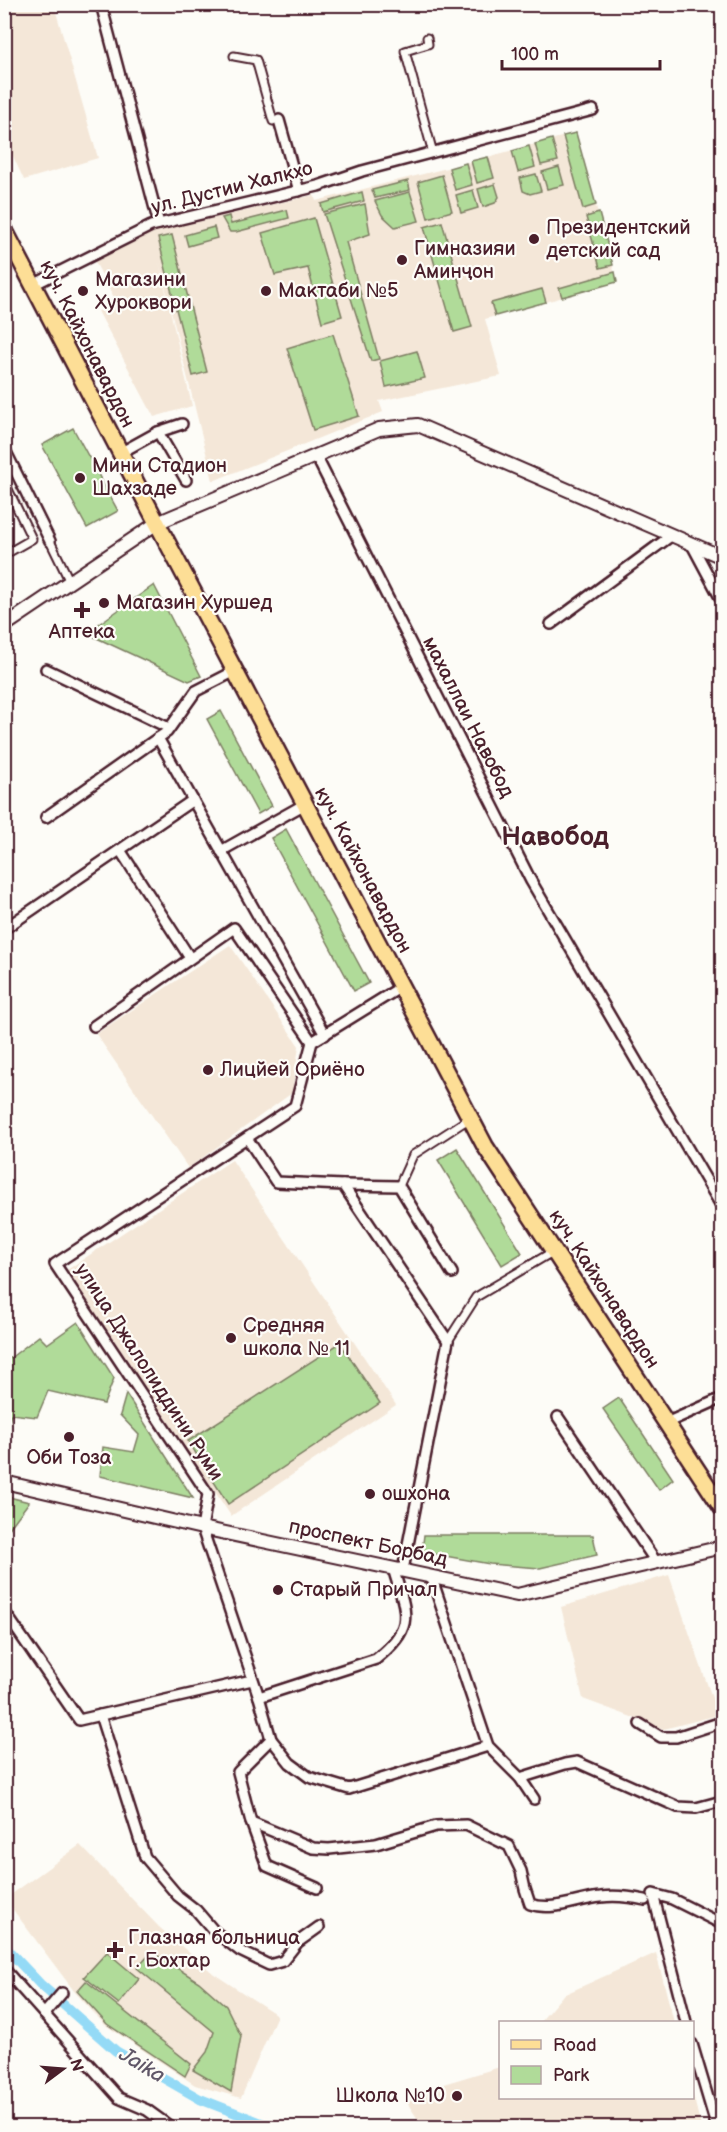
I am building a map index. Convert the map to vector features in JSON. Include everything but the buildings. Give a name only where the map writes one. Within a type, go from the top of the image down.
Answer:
[{"type":"main road","name":"куч. Кайхонавардон","points":[[4,229],[485,1146],[723,1508]]},
{"type":"street","points":[[101,4],[159,225]]},
{"type":"street","points":[[427,38],[428,44],[405,51],[433,153]]},
{"type":"street","points":[[234,56],[256,60],[299,191]]},
{"type":"street","name":"ул. Дустии Халкхо","points":[[33,285],[151,226],[299,191],[593,110]]},
{"type":"street","points":[[120,453],[158,432],[182,424]]},
{"type":"street","points":[[4,626],[157,523],[380,429],[418,425],[723,557]]},
{"type":"street","points":[[158,432],[186,480]]},
{"type":"street","points":[[5,451],[70,582]]},
{"type":"street","name":"махаллаи Навобод","points":[[316,456],[531,881],[723,1207]]},
{"type":"street","points":[[4,481],[32,539],[4,555]]},
{"type":"street","points":[[550,624],[672,535]]},
{"type":"street","points":[[691,543],[723,601]]},
{"type":"street","points":[[46,669],[169,728]]},
{"type":"street","points":[[46,817],[158,738],[169,728],[196,691],[235,672]]},
{"type":"street","points":[[158,738],[325,1035]]},
{"type":"street","points":[[4,929],[193,800]]},
{"type":"street","points":[[221,851],[305,804]]},
{"type":"street","points":[[120,850],[190,958]]},
{"type":"street","points":[[94,1026],[234,928],[312,1042],[401,987]]},
{"type":"street","name":"улица Джалолиддини Руми","points":[[202,1528],[208,1494],[55,1264],[296,1106],[312,1042]]},
{"type":"street","points":[[399,1185],[413,1155],[470,1118]]},
{"type":"street","points":[[247,1138],[276,1182],[399,1185]]},
{"type":"street","points":[[343,1185],[448,1341]]},
{"type":"street","points":[[399,1185],[452,1273]]},
{"type":"street","points":[[259,1697],[376,1659],[401,1634],[405,1612],[398,1569],[448,1341],[476,1297],[554,1251]]},
{"type":"street","points":[[666,1422],[723,1398]]},
{"type":"street","points":[[558,1418],[656,1562]]},
{"type":"street","name":"проспект Борбад","points":[[4,1482],[202,1528],[517,1595],[723,1547]]},
{"type":"street","points":[[202,1528],[271,1739],[290,1763],[309,1777],[349,1789],[488,1746]]},
{"type":"street","points":[[431,1576],[488,1746],[520,1778],[534,1799]]},
{"type":"street","points":[[4,1611],[79,1720],[252,1680]]},
{"type":"street","points":[[100,1715],[145,1857],[178,1896],[196,1910],[214,1931],[240,1951],[269,1965],[283,1961],[298,1942],[319,1927]]},
{"type":"street","points":[[640,1724],[661,1737],[676,1737],[723,1722]]},
{"type":"street","points":[[271,1739],[238,1772],[251,1821],[267,1866],[317,1888]]},
{"type":"street","points":[[520,1778],[577,1762],[678,1807],[696,1808],[723,1801]]},
{"type":"street","points":[[251,1821],[313,1848],[329,1849],[376,1844],[436,1826],[466,1825],[509,1846],[522,1871],[530,1904],[542,1908],[601,1897],[626,1896],[672,1899],[723,1924]]},
{"type":"street","points":[[649,1897],[686,2021]]},
{"type":"street","points":[[4,1969],[119,2098],[147,2110],[172,2127]]},
{"type":"street","points":[[44,2014],[62,1993]]},
{"type":"street","points":[[694,2047],[717,2127]]},
{"type":"shaded area","points":[[5,4],[54,5],[98,158],[24,180],[5,139]]},
{"type":"shaded area","points":[[576,133],[617,282],[485,319],[501,376],[379,401],[383,412],[213,481],[159,262],[192,406],[154,417],[98,311],[118,305],[94,260],[150,230],[152,232],[314,195],[316,201]]},
{"type":"shaded area","name":"Лицйей Ориёно","points":[[230,945],[299,1046],[292,1093],[188,1168],[96,1034]]},
{"type":"shaded area","name":"Средняя школа № 11","points":[[232,1160],[396,1405],[231,1516],[67,1270]]},
{"type":"shaded area","points":[[669,1575],[718,1715],[664,1729],[583,1699],[561,1607]]},
{"type":"shaded area","name":"Глазная больница г. Бохтар","points":[[80,1845],[159,1927],[214,1974],[277,2015],[241,2098],[195,2085],[104,2024],[74,1991],[5,1899]]},
{"type":"shaded area","points":[[656,1953],[674,2021],[541,2021],[563,1995]]},
{"type":"shaded area","name":"Школа №10","points":[[499,2067],[499,2099],[694,2098],[701,2127],[423,2127],[408,2104],[417,2092]]},
{"type":"green space","points":[[576,133],[596,205],[583,209],[563,136]]},
{"type":"green space","points":[[552,139],[558,161],[541,165],[535,144]]},
{"type":"green space","points":[[529,146],[535,167],[518,172],[512,151]]},
{"type":"green space","points":[[488,157],[494,178],[477,183],[471,161]]},
{"type":"green space","points":[[466,163],[472,185],[455,190],[449,168]]},
{"type":"green space","points":[[559,167],[564,185],[547,189],[542,172]]},
{"type":"green space","points":[[536,174],[541,191],[530,194],[523,191],[520,178]]},
{"type":"green space","points":[[442,175],[452,211],[428,218],[418,182]]},
{"type":"green space","points":[[408,181],[410,190],[375,198],[372,190]]},
{"type":"green space","points":[[495,184],[499,197],[495,203],[483,207],[478,189]]},
{"type":"green space","points":[[473,190],[478,208],[461,213],[456,195]]},
{"type":"green space","points":[[362,192],[364,201],[323,212],[321,204]]},
{"type":"green space","points":[[410,192],[419,221],[395,227],[382,215],[375,201]]},
{"type":"green space","points":[[365,204],[370,234],[346,242],[379,359],[371,361],[324,214]]},
{"type":"green space","points":[[287,210],[289,218],[236,232],[230,232],[222,218],[229,216],[231,224]]},
{"type":"green space","points":[[599,213],[613,265],[600,268],[586,217]]},
{"type":"green space","points":[[314,218],[342,316],[322,322],[308,268],[275,275],[262,233]]},
{"type":"green space","points":[[442,222],[472,327],[454,332],[424,227]]},
{"type":"green space","points":[[214,227],[217,238],[188,246],[185,235]]},
{"type":"green space","points":[[172,235],[207,372],[193,376],[158,238]]},
{"type":"green space","points":[[615,272],[617,282],[562,297],[559,288]]},
{"type":"green space","points":[[542,289],[546,302],[495,316],[491,303]]},
{"type":"green space","points":[[333,334],[359,416],[313,430],[287,348]]},
{"type":"green space","points":[[417,351],[425,378],[386,387],[380,361]]},
{"type":"green space","name":"Мини Стадион Шахзаде","points":[[73,428],[118,511],[87,528],[42,445]]},
{"type":"green space","points":[[154,585],[201,676],[189,681],[86,633]]},
{"type":"green space","points":[[221,711],[272,806],[258,814],[207,719]]},
{"type":"green space","points":[[286,829],[369,983],[354,991],[271,838]]},
{"type":"green space","points":[[457,1148],[522,1253],[502,1265],[438,1160]]},
{"type":"green space","points":[[78,1322],[114,1378],[104,1404],[48,1391],[37,1417],[11,1414],[5,1439],[5,1362],[39,1336],[47,1344]]},
{"type":"green space","points":[[340,1343],[380,1403],[228,1504],[188,1441]]},
{"type":"green space","points":[[126,1394],[193,1498],[100,1476],[103,1447],[134,1452],[139,1435],[120,1415]]},
{"type":"green space","points":[[619,1398],[673,1479],[659,1490],[603,1409]]},
{"type":"green space","points":[[4,1496],[29,1502],[5,1534]]},
{"type":"green space","points":[[424,1535],[593,1535],[597,1555],[540,1568],[490,1564],[422,1552]]},
{"type":"green space","points":[[107,1952],[139,1979],[119,2004],[84,1977]]},
{"type":"green space","points":[[152,1952],[199,1982],[226,2006],[241,2036],[231,2092],[193,2070],[207,2052],[214,2032],[137,1968]]},
{"type":"green space","points":[[86,1981],[191,2064],[185,2076],[107,2024],[77,1991]]},
{"type":"waterway","name":"Jaika","points":[[4,1946],[40,1984],[116,2051],[200,2099],[274,2128]]},
{"type":"place","name":"Президентский детский сад","points":[[534,239]]},
{"type":"place","name":"Гимназияи Аминҷон","points":[[402,260]]},
{"type":"place","name":"Магазини Хуроквори","points":[[83,291]]},
{"type":"place","name":"Мактаби №5","points":[[266,291]]},
{"type":"place","name":"Мини Стадион Шахзаде","points":[[80,478]]},
{"type":"place","name":"Магазин Хуршед","points":[[104,603]]},
{"type":"place","name":"Аптека","points":[[82,610]]},
{"type":"place","name":"Лицйей Ориёно","points":[[208,1070]]},
{"type":"place","name":"Средняя школа № 11","points":[[231,1338]]},
{"type":"place","name":"Оби Тоза","points":[[69,1437]]},
{"type":"place","name":"ошхона","points":[[370,1494]]},
{"type":"place","name":"Старый Причал","points":[[278,1590]]},
{"type":"place","name":"Глазная больница г. Бохтар","points":[[115,1950]]},
{"type":"place","name":"Школа №10","points":[[457,2096]]},
{"type":"district","name":"Навобод","points":[[555,837]]}]
